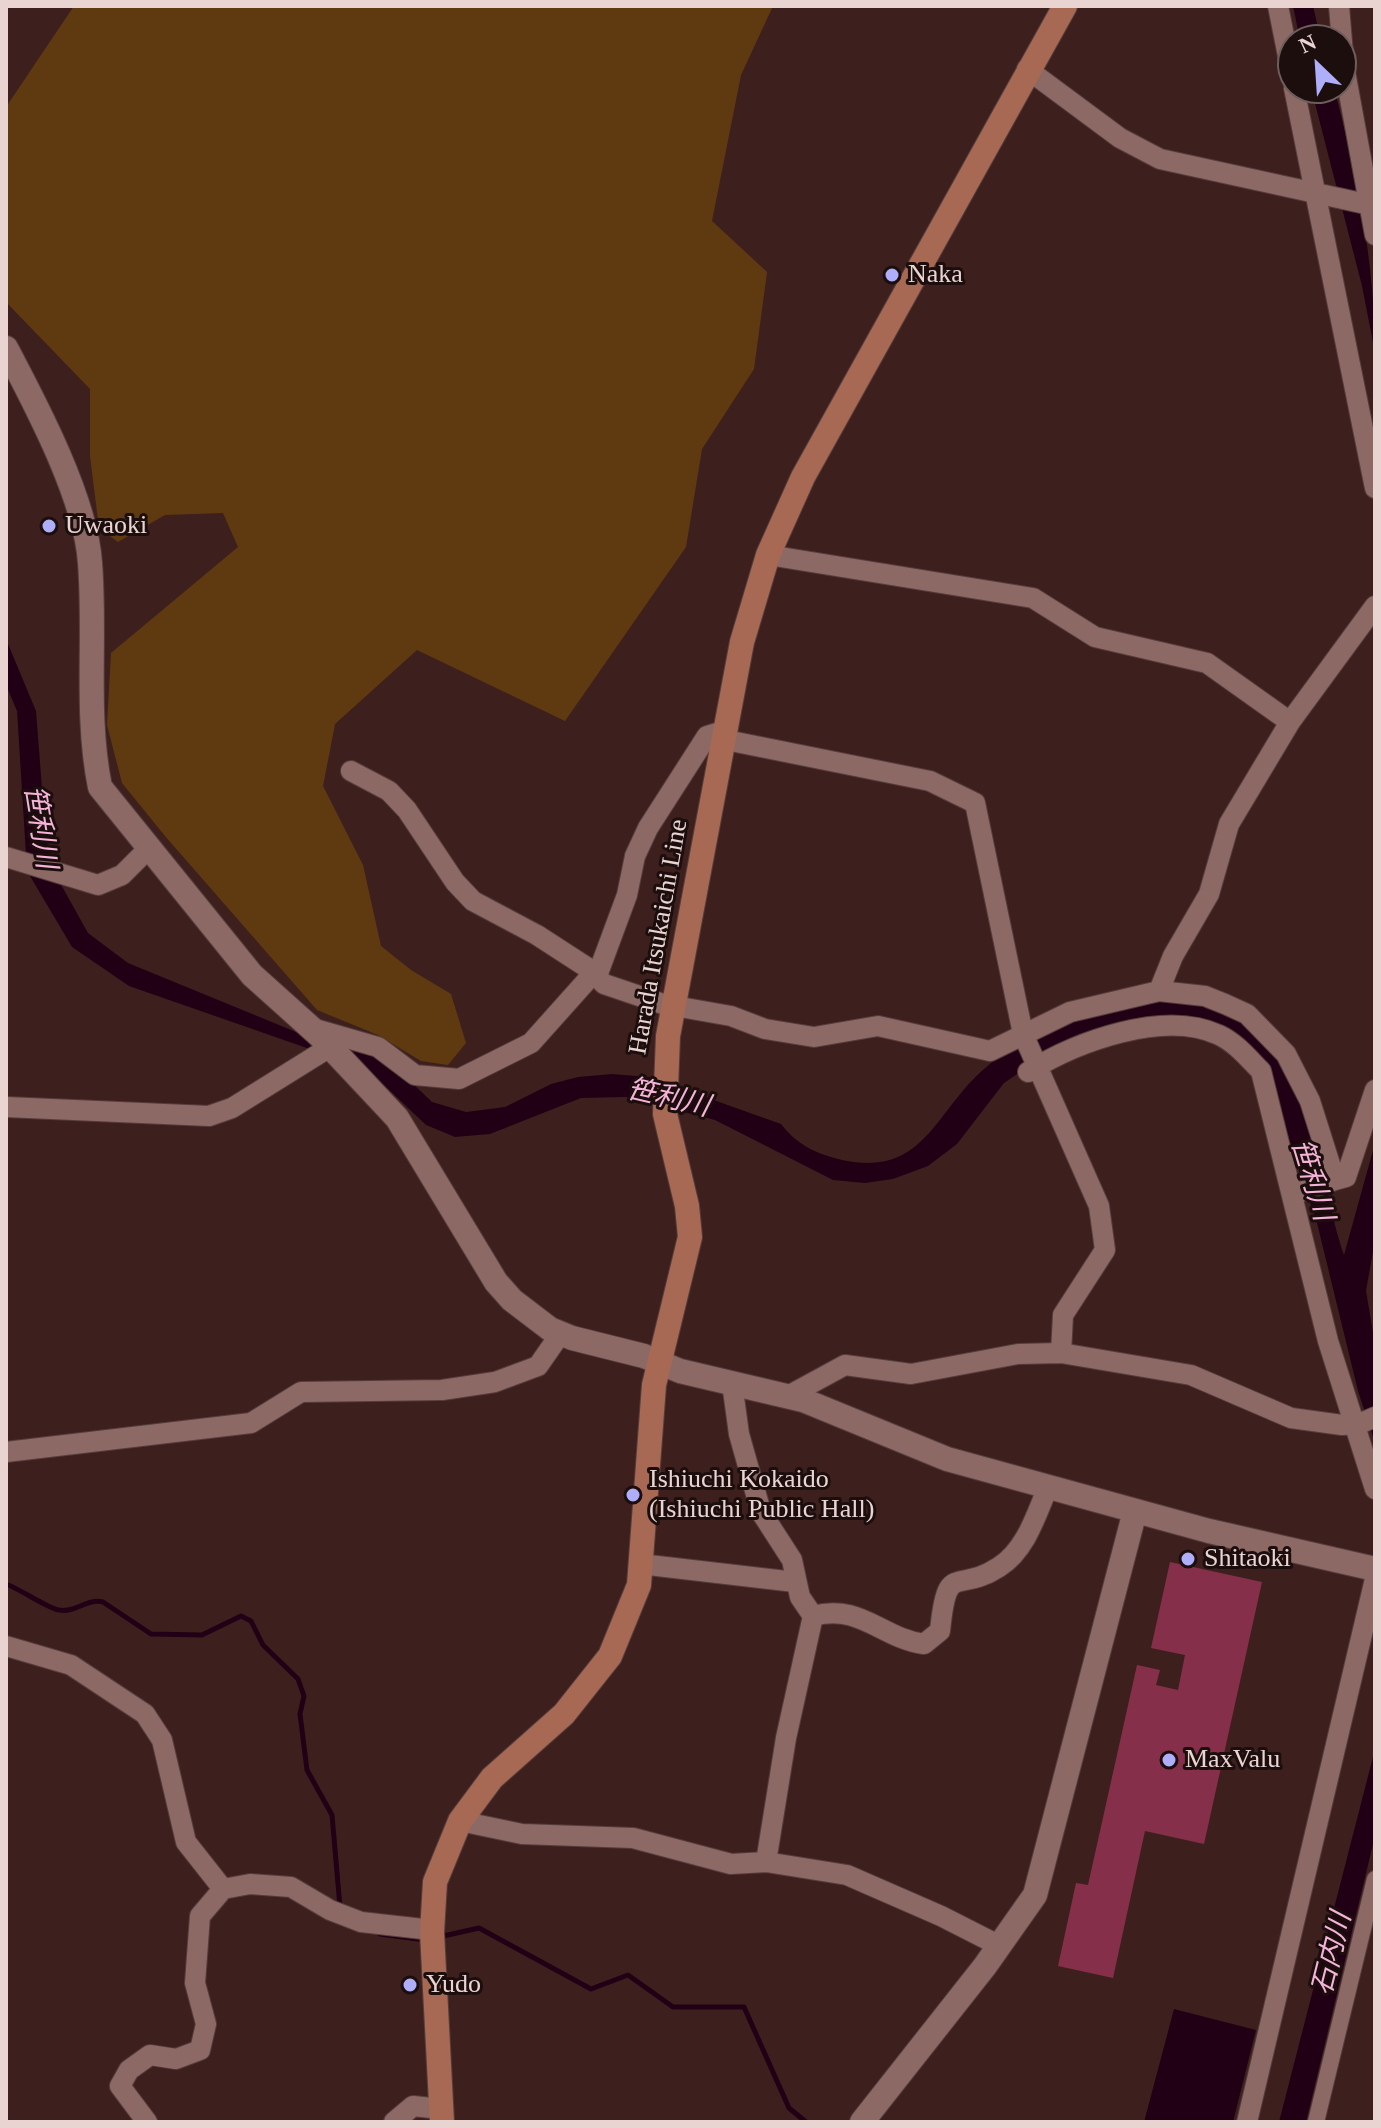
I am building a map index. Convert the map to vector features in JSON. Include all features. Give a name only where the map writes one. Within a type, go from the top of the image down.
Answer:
[{"type":"main road","name":"Harada Itsukaichi Line","points":[[441,2116],[432,1935],[435,1882],[460,1821],[492,1778],[564,1714],[610,1656],[639,1585],[658,1362],[690,1237],[665,1107],[664,1081],[674,1006],[722,735],[742,642],[768,555],[803,477],[1027,69],[1065,6]]},
{"type":"street","points":[[1339,6],[1344,66],[1375,235]]},
{"type":"street","points":[[1027,69],[1120,138],[1149,155],[1181,165],[1369,205]]},
{"type":"street","points":[[1297,104],[1375,488]]},
{"type":"street","points":[[6,348],[14,382],[68,476],[90,560],[92,750],[100,787],[147,850],[252,975],[319,1036],[413,1140],[496,1282],[530,1316],[561,1333],[829,1409],[947,1459],[1287,1551],[1375,1569]]},
{"type":"street","points":[[768,555],[1033,598],[1095,637],[1207,663],[1290,722]]},
{"type":"street","points":[[1159,991],[1173,956],[1209,894],[1229,824],[1290,722],[1375,606]]},
{"type":"street","points":[[597,976],[627,895],[635,856],[648,828],[707,736],[722,735],[930,781],[975,803],[1033,1067],[1099,1206],[1105,1250],[1063,1315],[1061,1353]]},
{"type":"street","points":[[351,771],[389,791],[407,810],[455,882],[473,901],[537,935],[604,984],[674,1006],[731,1016],[765,1029],[814,1037],[878,1026],[990,1051],[1070,1012],[1159,991],[1205,996],[1225,1004],[1247,1014],[1276,1040],[1310,1101],[1333,1181]]},
{"type":"street","points":[[15,858],[98,885],[122,875],[147,850]]},
{"type":"street","points":[[319,1036],[378,1047],[415,1075],[459,1079],[531,1043],[590,977],[597,976]]},
{"type":"street","points":[[1033,1067],[1093,1039],[1169,1025],[1218,1035],[1241,1050],[1261,1071],[1296,1193],[1328,1341],[1362,1422],[1375,1489]]},
{"type":"street","points":[[6,1107],[209,1116],[232,1108],[308,1058],[319,1036]]},
{"type":"street","points":[[1296,1193],[1346,1177],[1375,1090]]},
{"type":"street","points":[[6,1452],[251,1423],[301,1392],[442,1390],[495,1382],[538,1366],[561,1333]]},
{"type":"street","points":[[788,1396],[845,1365],[911,1374],[1018,1354],[1061,1353],[1191,1375],[1217,1383],[1291,1418],[1362,1422]]},
{"type":"street","points":[[732,1383],[739,1434],[761,1512],[792,1560],[795,1582],[813,1616],[786,1738],[766,1862]]},
{"type":"street","points":[[813,1616],[846,1612],[912,1642],[924,1644],[940,1631],[944,1594],[954,1582],[999,1568],[1022,1545],[1048,1487]]},
{"type":"street","points":[[862,2122],[1000,1946],[1035,1895],[1135,1511]]},
{"type":"street","points":[[640,1564],[795,1582]]},
{"type":"street","points":[[1247,2122],[1375,1579]]},
{"type":"street","points":[[6,1646],[71,1665],[145,1714],[162,1740],[186,1842],[223,1889]]},
{"type":"street","points":[[460,1821],[522,1834],[633,1838],[731,1864],[766,1862],[847,1875],[1000,1946]]},
{"type":"street","points":[[1316,2122],[1375,1879]]},
{"type":"street","points":[[147,2122],[120,2086],[129,2070],[150,2055],[176,2059],[200,2050],[206,2024],[195,1983],[200,1916],[223,1889],[250,1884],[291,1887],[361,1922],[432,1935]]},
{"type":"street","points":[[394,2122],[413,2106],[441,2116]]},
{"type":"shaded area","points":[[74,6],[773,6],[741,75],[712,221],[767,272],[754,369],[702,449],[686,547],[565,721],[417,650],[335,724],[323,786],[363,865],[381,946],[411,970],[451,994],[466,1043],[448,1065],[421,1061],[378,1035],[317,1010],[122,783],[107,725],[111,653],[238,547],[223,513],[165,515],[118,542],[99,528],[90,456],[90,389],[6,302],[6,107]]},
{"type":"water","points":[[1293,6],[1313,6],[1317,24],[1297,24]]},
{"type":"water","points":[[1315,104],[1338,104],[1342,120],[1368,253],[1375,353],[1362,286]]},
{"type":"water","name":"笹利川","points":[[6,639],[36,711],[46,839],[59,881],[88,933],[128,963],[301,1034],[385,1057],[432,1102],[466,1112],[505,1107],[551,1084],[578,1077],[612,1074],[649,1077],[781,1124],[801,1143],[824,1155],[870,1163],[892,1159],[910,1150],[984,1069],[1013,1048],[1048,1029],[1086,1014],[1127,1004],[1168,1001],[1206,1006],[1241,1020],[1270,1045],[1295,1089],[1344,1255],[1375,1143],[1375,1240],[1366,1291],[1375,1344],[1375,1443],[1358,1391],[1317,1223],[1271,1085],[1196,1023],[1041,1058],[1004,1083],[957,1144],[928,1166],[893,1179],[865,1183],[833,1180],[715,1120],[626,1097],[581,1098],[490,1134],[455,1137],[426,1125],[367,1069],[129,986],[72,947],[27,871],[17,711],[6,685]]},
{"type":"water","name":"石内川","points":[[1375,1749],[1375,1836],[1306,2122],[1279,2122]]},
{"type":"water","points":[[1174,2009],[1256,2030],[1233,2122],[1144,2122]]},
{"type":"building","name":"MaxValu","points":[[1170,1562],[1262,1582],[1204,1844],[1145,1831],[1113,1978],[1058,1966],[1076,1883],[1088,1885],[1137,1665],[1160,1670],[1156,1685],[1178,1690],[1185,1655],[1151,1648]]},
{"type":"waterway","points":[[6,1584],[59,1610],[103,1602],[151,1634],[202,1635],[241,1616],[251,1621],[263,1645],[298,1679],[304,1696],[300,1714],[307,1770],[332,1815],[340,1907]]},
{"type":"waterway","points":[[439,1937],[479,1928],[591,1989],[628,1975],[673,2007],[744,2007],[789,2108],[806,2122]]},
{"type":"waterway","points":[[380,1934],[425,1940]]},
{"type":"place","name":"Naka","points":[[892,275]]},
{"type":"place","name":"Uwaoki","points":[[49,526]]},
{"type":"place","name":"Ishiuchi Kokaido (Ishiuchi Public Hall)","points":[[633,1495]]},
{"type":"place","name":"Shitaoki","points":[[1188,1559]]},
{"type":"place","name":"MaxValu","points":[[1169,1760]]},
{"type":"place","name":"Yudo","points":[[410,1985]]}]
